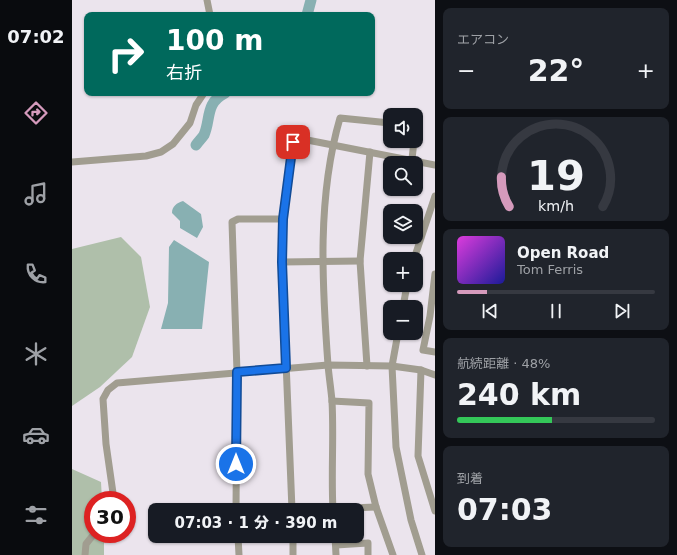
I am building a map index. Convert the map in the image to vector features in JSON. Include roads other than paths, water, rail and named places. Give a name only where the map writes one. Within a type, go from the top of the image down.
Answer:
[{"type":"street","points":[[206,0],[209,12]]},
{"type":"street","points":[[72,162],[146,156],[161,152],[173,144],[190,123],[196,105],[202,96]]},
{"type":"street","points":[[333,503],[332,401],[328,365],[323,261],[325,201],[332,144],[340,118],[383,122]]},
{"type":"street","points":[[292,503],[282,262],[283,219],[294,140],[296,138],[394,156]]},
{"type":"street","points":[[367,366],[360,261],[363,205],[370,152]]},
{"type":"street","points":[[423,162],[435,165]]},
{"type":"street","points":[[416,252],[435,196]]},
{"type":"street","points":[[236,503],[237,372],[232,222],[238,219],[283,219]]},
{"type":"street","points":[[282,262],[360,261]]},
{"type":"street","points":[[435,274],[430,316],[423,350],[435,352]]},
{"type":"street","points":[[397,340],[392,366],[396,447],[411,520],[422,555]]},
{"type":"street","points":[[113,491],[106,444],[102,399],[108,390],[117,383],[328,365],[392,366],[421,370],[435,375]]},
{"type":"street","points":[[421,370],[418,456],[435,511]]},
{"type":"street","points":[[332,401],[369,403],[368,474],[376,507],[393,555]]},
{"type":"street","points":[[364,508],[376,507]]},
{"type":"street","points":[[85,555],[87,543]]},
{"type":"street","points":[[238,543],[239,555]]},
{"type":"street","points":[[293,543],[293,555]]},
{"type":"street","points":[[336,555],[336,545],[368,543],[368,555]]},
{"type":"water","points":[[183,201],[201,214],[203,227],[197,238],[180,228],[180,221],[172,213],[175,205]]},
{"type":"water","points":[[174,240],[209,262],[202,329],[161,329],[168,303],[169,247]]},
{"type":"waterway","points":[[308,12],[311,0]]},
{"type":"waterway","points":[[196,145],[204,135],[211,106],[220,96]]}]
